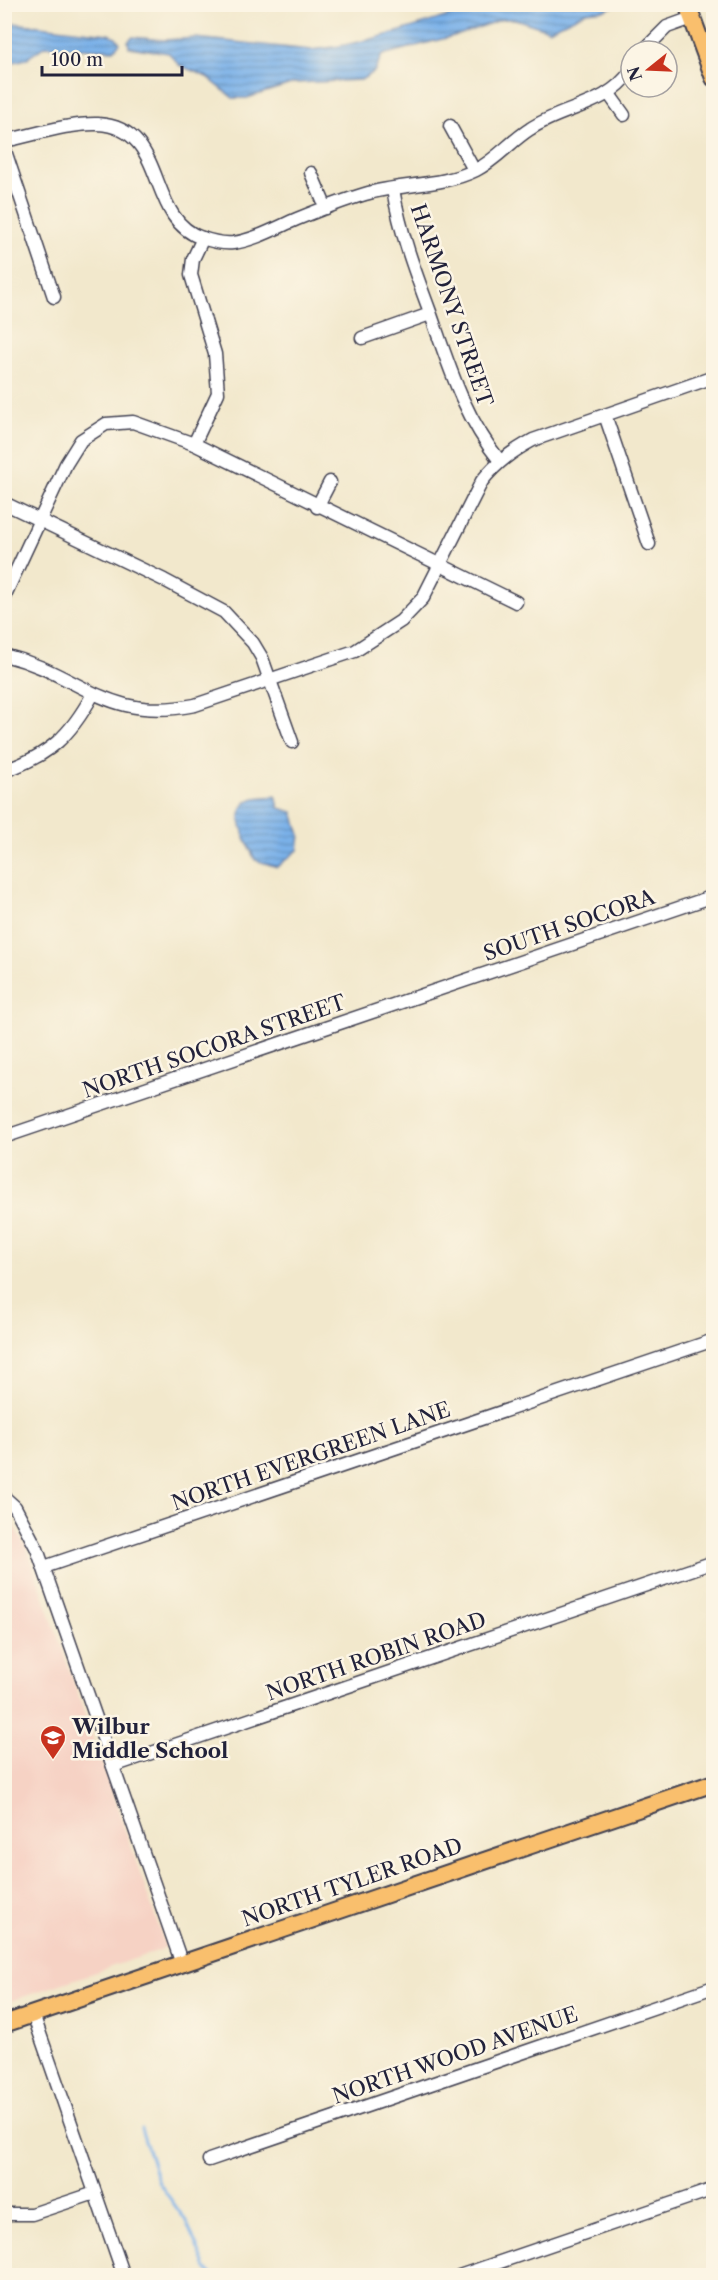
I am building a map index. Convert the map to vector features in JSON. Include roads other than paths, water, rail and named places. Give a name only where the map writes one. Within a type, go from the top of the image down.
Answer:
[{"type":"main road","points":[[690,11],[714,78]]},
{"type":"main road","name":"NORTH TYLER ROAD","points":[[4,2024],[714,1783]]},
{"type":"street","points":[[655,39],[667,27],[690,11]]},
{"type":"street","points":[[4,141],[80,125],[116,127],[134,137],[145,150],[173,215],[180,225],[203,238],[231,244],[369,193],[435,183],[474,170],[545,119],[609,94],[619,84]]},
{"type":"street","points":[[609,94],[624,115]]},
{"type":"street","points":[[450,126],[474,170]]},
{"type":"street","points":[[4,148],[54,297]]},
{"type":"street","points":[[311,173],[326,208]]},
{"type":"street","name":"HARMONY STREET","points":[[393,189],[396,212],[465,408],[477,431],[500,461]]},
{"type":"street","points":[[194,444],[218,393],[215,354],[191,275],[193,259],[203,238]]},
{"type":"street","points":[[362,338],[430,314]]},
{"type":"street","points":[[4,655],[22,659],[93,694],[126,707],[170,710],[195,705],[355,651],[401,621],[423,598],[482,481],[500,461],[533,440],[714,377]]},
{"type":"street","points":[[605,414],[649,544]]},
{"type":"street","points":[[4,597],[39,520],[81,440],[106,424],[134,422],[194,444],[439,567],[516,602]]},
{"type":"street","points":[[317,507],[330,482]]},
{"type":"street","points":[[4,503],[224,612],[253,642],[292,742]]},
{"type":"street","points":[[4,771],[34,760],[67,735],[93,694]]},
{"type":"street","name":"SOUTH SOCORA","points":[[436,991],[714,896]]},
{"type":"street","name":"NORTH SOCORA STREET","points":[[4,1137],[436,991]]},
{"type":"street","name":"NORTH EVERGREEN LANE","points":[[44,1567],[714,1340]]},
{"type":"street","points":[[4,1497],[26,1526],[44,1567],[182,1964]]},
{"type":"street","name":"NORTH ROBIN ROAD","points":[[113,1766],[714,1562]]},
{"type":"street","name":"NORTH WOOD AVENUE","points":[[209,2160],[714,1987]]},
{"type":"street","points":[[33,2014],[124,2276]]},
{"type":"street","points":[[459,2276],[714,2189]]},
{"type":"street","points":[[4,2214],[32,2214],[95,2193]]},
{"type":"water","points":[[483,5],[616,5],[605,10],[586,12],[549,30],[515,19],[502,19],[461,34],[382,55],[374,72],[361,80],[294,83],[247,98],[233,98],[207,77],[179,65],[169,53],[129,47],[128,41],[132,37],[164,40],[196,38],[311,50],[377,38]]},
{"type":"water","points":[[5,22],[108,34],[116,37],[120,43],[114,50],[45,46],[26,59],[5,64]]},
{"type":"water","points":[[276,796],[279,808],[293,812],[300,835],[298,850],[277,867],[255,860],[244,836],[240,819],[245,804],[252,799]]},
{"type":"waterway","points":[[141,2129],[159,2183],[186,2221],[206,2268],[213,2276]]},
{"type":"place","name":"Wilbur Middle School","points":[[53,1761]]}]
